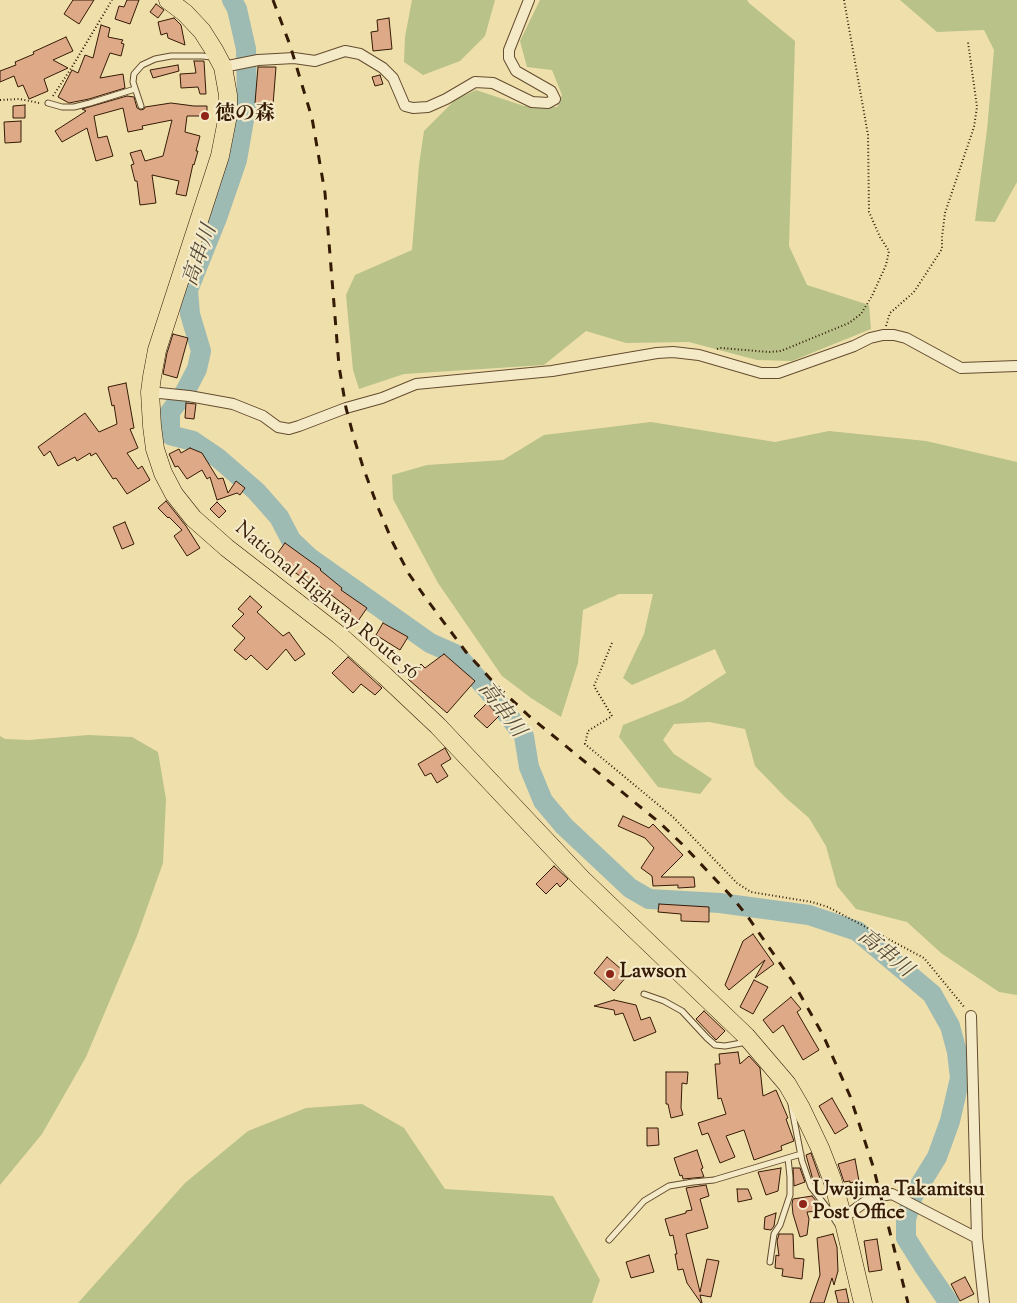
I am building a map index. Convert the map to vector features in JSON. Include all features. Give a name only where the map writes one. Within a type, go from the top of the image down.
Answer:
[{"type":"highway","name":"National Highway Route 56","points":[[168,0],[185,13],[202,31],[214,50],[226,63],[228,95],[228,115],[220,156],[157,350],[152,377],[150,392],[155,449],[163,472],[174,494],[193,518],[227,548],[339,635],[438,726],[581,878],[718,1008],[751,1042],[787,1084],[820,1148],[832,1178],[850,1244],[863,1303]]},
{"type":"street","points":[[226,63],[294,58],[315,61],[345,52],[360,54],[383,68],[393,78],[405,106],[413,108],[428,107],[475,82],[493,83],[532,102],[548,104],[555,99],[551,91],[516,71],[510,58],[509,50],[529,0]]},
{"type":"street","points":[[150,392],[189,396],[232,404],[263,416],[278,427],[289,429],[346,408],[382,398],[416,384],[552,371],[656,353],[673,352],[699,355],[761,373],[778,373],[854,346],[870,338],[894,335],[906,338],[961,368],[1017,366]]},
{"type":"street","points":[[971,1016],[978,1238],[984,1303]]},
{"type":"street","points":[[843,1218],[865,1202],[892,1194],[978,1238]]},
{"type":"lane","points":[[141,106],[133,82],[134,74],[142,64],[155,59],[177,56],[202,56],[226,63]]},
{"type":"lane","points":[[48,103],[62,107],[74,107],[90,104],[135,89]]},
{"type":"lane","points":[[644,994],[664,1001],[682,1011],[715,1045],[725,1046],[751,1042]]},
{"type":"lane","points":[[787,1084],[801,1154],[811,1187],[828,1209],[850,1244]]},
{"type":"lane","points":[[609,1240],[644,1201],[669,1186],[714,1180],[801,1154]]},
{"type":"lane","points":[[770,1262],[774,1234],[780,1225],[790,1195],[788,1158]]},
{"type":"path","points":[[0,100],[20,99],[37,104],[48,103],[112,0]]},
{"type":"path","points":[[699,355],[722,348],[769,352],[781,350],[849,322],[861,314],[872,296],[886,265],[889,251],[880,237],[869,212],[868,135],[844,0]]},
{"type":"path","points":[[883,335],[890,313],[914,292],[942,249],[945,212],[974,127],[977,107],[968,42]]},
{"type":"path","points":[[612,643],[594,686],[612,716],[588,731],[585,744],[673,818],[736,883],[751,892],[812,902],[828,907],[924,958],[971,1016]]},
{"type":"green space","points":[[412,0],[495,0],[485,36],[460,61],[423,75],[404,62],[405,37]]},
{"type":"green space","points":[[540,0],[747,0],[795,41],[789,246],[807,285],[869,305],[871,329],[792,361],[757,360],[689,342],[626,343],[586,331],[544,365],[404,374],[359,389],[353,370],[346,295],[355,275],[412,250],[419,165],[424,131],[455,100],[476,90],[524,106],[557,107],[562,95],[552,70],[527,67],[520,41]]},
{"type":"green space","points":[[900,0],[1017,0],[1017,182],[995,222],[975,221],[987,130],[994,50],[984,30],[937,32]]},
{"type":"green space","points":[[651,422],[775,442],[829,431],[926,441],[1017,462],[1017,995],[999,992],[941,953],[907,922],[856,909],[837,886],[826,846],[809,818],[786,798],[755,766],[745,729],[709,722],[674,724],[663,740],[674,754],[712,779],[700,794],[658,787],[619,737],[623,725],[683,701],[726,673],[715,649],[632,685],[623,678],[644,634],[653,594],[619,594],[583,610],[578,663],[561,717],[531,698],[502,676],[438,583],[393,499],[392,475],[427,465],[503,460],[544,435]]},
{"type":"green space","points":[[88,735],[132,737],[158,752],[166,799],[163,863],[137,936],[86,1057],[42,1134],[0,1185],[0,736],[5,739],[29,740]]},
{"type":"green space","points":[[362,1104],[404,1128],[445,1189],[553,1196],[600,1280],[592,1303],[78,1303],[185,1183],[248,1131],[306,1108]]},
{"type":"building","points":[[73,0],[94,0],[79,24],[64,14]]},
{"type":"building","points":[[127,0],[139,0],[130,24],[115,19],[119,6],[124,7]]},
{"type":"building","points":[[156,4],[164,10],[158,18],[150,12]]},
{"type":"building","points":[[174,18],[181,25],[185,45],[168,38],[167,33],[161,35],[158,22]]},
{"type":"building","points":[[389,18],[392,49],[373,51],[371,32],[378,31],[377,20]]},
{"type":"building","points":[[101,25],[110,28],[108,37],[123,40],[121,43],[124,44],[121,56],[110,53],[100,78],[123,74],[125,88],[69,103],[58,97],[72,70],[78,73],[85,55],[93,58]]},
{"type":"building","points":[[66,37],[73,51],[53,60],[68,68],[44,79],[48,91],[29,99],[23,85],[18,87],[14,76],[0,82],[0,71],[16,65],[15,62]]},
{"type":"building","points":[[194,61],[204,61],[206,94],[200,94],[198,87],[181,88],[180,74],[196,73]]},
{"type":"building","points":[[178,65],[179,71],[153,78],[150,70]]},
{"type":"building","points":[[258,67],[276,67],[273,105],[255,103]]},
{"type":"building","points":[[380,75],[383,84],[375,86],[372,77]]},
{"type":"building","points":[[127,96],[134,97],[137,108],[141,110],[145,107],[171,103],[207,106],[207,116],[187,116],[185,132],[200,136],[186,196],[176,194],[179,181],[152,175],[156,203],[140,205],[137,181],[135,181],[131,165],[134,164],[130,153],[141,150],[145,161],[163,156],[172,120],[142,126],[143,129],[128,132],[123,108],[94,116],[98,138],[107,136],[113,156],[96,161],[87,128],[62,142],[55,131],[86,111],[82,109]]},
{"type":"building","points":[[25,105],[25,118],[13,118],[13,106]]},
{"type":"building","points":[[21,121],[21,142],[5,143],[4,122]]},
{"type":"building","points":[[173,334],[188,338],[177,378],[163,374]]},
{"type":"building","points":[[126,383],[134,428],[130,429],[138,448],[127,453],[138,469],[142,466],[150,480],[127,494],[116,478],[113,479],[96,453],[91,456],[90,453],[77,461],[75,457],[58,466],[50,451],[44,456],[38,447],[85,413],[99,432],[117,424],[114,405],[112,406],[108,387]]},
{"type":"building","points":[[186,403],[196,404],[194,419],[185,418]]},
{"type":"building","points":[[190,448],[202,453],[218,479],[223,478],[228,493],[236,481],[245,488],[240,495],[237,493],[217,500],[210,477],[207,479],[202,470],[187,479],[178,466],[175,467],[169,454],[179,449],[181,453]]},
{"type":"building","points":[[166,501],[186,526],[200,548],[187,556],[174,536],[182,530],[158,508]]},
{"type":"building","points":[[217,502],[226,511],[219,518],[210,509]]},
{"type":"building","points":[[125,522],[134,544],[122,549],[113,527]]},
{"type":"building","points":[[285,543],[321,569],[342,588],[341,590],[367,608],[358,621],[348,615],[351,610],[313,581],[308,587],[298,579],[300,576],[274,558]]},
{"type":"building","points":[[250,596],[262,607],[257,612],[283,636],[289,632],[305,654],[295,661],[286,649],[267,670],[251,655],[246,660],[234,650],[245,638],[232,626],[244,614],[238,609]]},
{"type":"building","points":[[383,623],[408,637],[400,650],[376,635]]},
{"type":"building","points":[[444,654],[475,681],[447,713],[408,679],[421,664],[425,668]]},
{"type":"building","points":[[348,657],[382,688],[375,695],[361,684],[353,693],[332,673]]},
{"type":"building","points":[[487,703],[499,716],[487,728],[474,716]]},
{"type":"building","points":[[445,748],[451,759],[441,765],[448,776],[437,783],[431,773],[425,776],[418,764]]},
{"type":"building","points":[[623,816],[649,828],[653,824],[683,855],[661,877],[694,877],[695,887],[678,888],[678,885],[653,886],[652,876],[641,868],[654,848],[645,838],[618,826]]},
{"type":"building","points":[[554,866],[568,879],[560,887],[557,883],[546,894],[536,884]]},
{"type":"building","points":[[659,904],[709,907],[709,922],[681,921],[681,914],[658,912]]},
{"type":"building","points":[[753,934],[774,964],[755,978],[765,960],[729,990],[725,985],[743,941]]},
{"type":"building","points":[[607,957],[628,975],[614,991],[594,973]]},
{"type":"building","points":[[754,980],[768,987],[753,1014],[740,1007]]},
{"type":"building","points":[[791,997],[801,1009],[797,1012],[819,1050],[803,1060],[783,1025],[773,1033],[763,1020]]},
{"type":"building","points":[[614,1000],[636,1005],[641,1020],[650,1017],[656,1032],[634,1041],[623,1013],[615,1015],[614,1010],[594,1006]]},
{"type":"building","points":[[704,1011],[725,1031],[716,1040],[696,1019]]},
{"type":"building","points":[[738,1052],[740,1064],[749,1056],[760,1068],[763,1096],[776,1090],[788,1118],[786,1119],[794,1141],[781,1146],[782,1150],[754,1160],[744,1130],[726,1136],[735,1157],[720,1163],[708,1133],[702,1135],[698,1123],[726,1114],[721,1098],[718,1099],[715,1064],[720,1064],[719,1054]]},
{"type":"building","points":[[666,1072],[688,1072],[687,1084],[682,1083],[681,1108],[683,1115],[671,1118],[668,1104],[666,1104]]},
{"type":"building","points":[[832,1098],[848,1126],[835,1134],[819,1106]]},
{"type":"building","points":[[647,1128],[658,1128],[659,1145],[647,1146]]},
{"type":"building","points":[[697,1150],[704,1177],[683,1179],[682,1175],[680,1176],[674,1158]]},
{"type":"building","points":[[811,1153],[820,1178],[813,1180],[806,1155]]},
{"type":"building","points":[[855,1159],[859,1181],[844,1182],[838,1164]]},
{"type":"building","points":[[781,1168],[778,1191],[766,1195],[758,1172]]},
{"type":"building","points":[[793,1168],[800,1168],[805,1182],[794,1186]]},
{"type":"building","points":[[706,1185],[709,1196],[700,1199],[708,1228],[686,1234],[700,1292],[707,1259],[719,1261],[711,1297],[700,1295],[701,1303],[687,1283],[683,1269],[678,1270],[673,1235],[670,1236],[665,1219],[692,1210],[686,1188]]},
{"type":"building","points":[[737,1189],[748,1189],[752,1199],[738,1202]]},
{"type":"building","points":[[812,1196],[817,1202],[818,1211],[807,1212],[809,1219],[807,1235],[800,1237],[793,1214],[793,1199]]},
{"type":"building","points":[[776,1213],[774,1226],[771,1230],[764,1229],[765,1217]]},
{"type":"building","points":[[779,1234],[793,1234],[794,1258],[804,1259],[802,1279],[782,1276],[783,1269],[775,1268],[776,1255],[779,1256],[777,1241]]},
{"type":"building","points":[[833,1234],[837,1247],[838,1271],[834,1285],[832,1278],[824,1303],[810,1303],[820,1275],[817,1238]]},
{"type":"building","points":[[877,1239],[882,1270],[869,1272],[864,1241]]},
{"type":"building","points":[[649,1255],[654,1272],[631,1278],[626,1262]]},
{"type":"building","points":[[965,1277],[974,1294],[960,1301],[951,1284]]},
{"type":"building","points":[[846,1289],[849,1303],[838,1303],[835,1291]]},
{"type":"waterway","name":"高串川","points":[[232,0],[237,9],[246,49],[247,103],[237,160],[217,218],[188,290],[190,314],[201,351],[197,369],[185,392],[170,412],[170,435],[193,441],[218,458],[256,491],[279,517],[291,540],[310,558],[430,643],[457,655],[497,701],[524,736],[529,767],[543,801],[564,826],[630,888],[649,899],[720,903],[809,915],[857,931],[932,994],[950,1026],[957,1052],[960,1078],[950,1121],[937,1157],[913,1196],[906,1219],[906,1238],[949,1303]]},
{"type":"railway","points":[[273,0],[290,45],[312,118],[325,193],[339,366],[346,408],[363,467],[393,543],[409,574],[466,652],[497,686],[529,716],[660,823],[682,844],[732,897],[793,982],[823,1035],[850,1096],[873,1166],[908,1303]]},
{"type":"place","name":"徳の森","points":[[205,116]]},
{"type":"place","name":"Lawson","points":[[610,974]]},
{"type":"place","name":"Uwajima Takamitsu Post Office","points":[[803,1204]]}]
